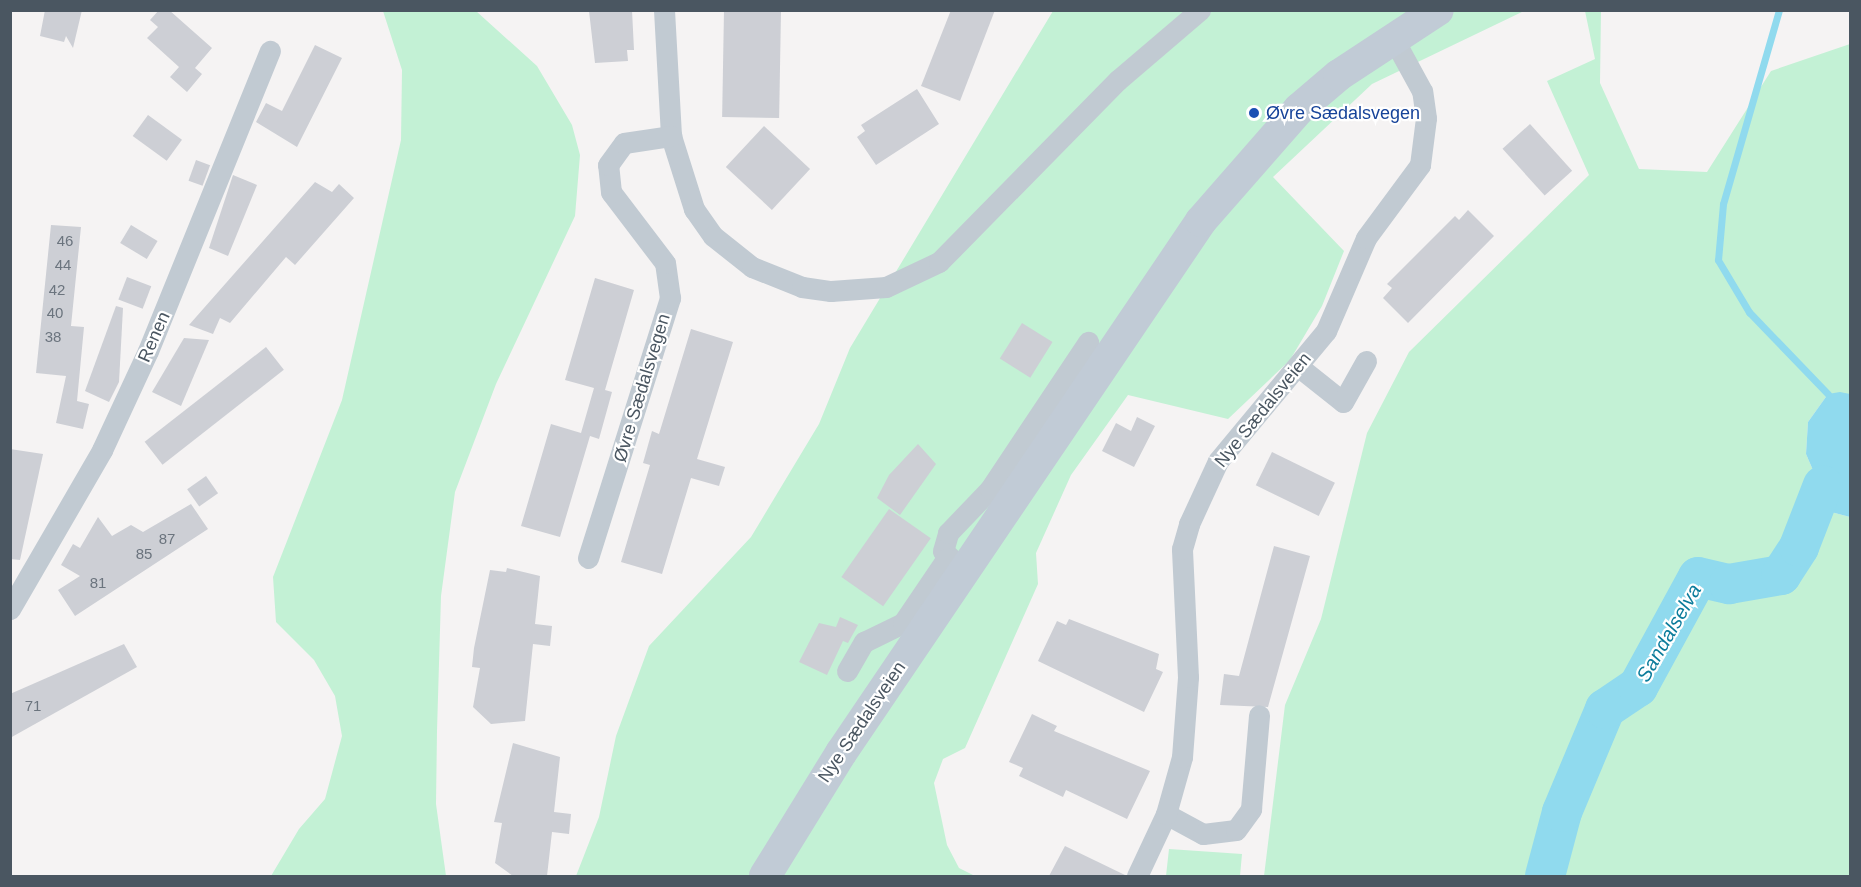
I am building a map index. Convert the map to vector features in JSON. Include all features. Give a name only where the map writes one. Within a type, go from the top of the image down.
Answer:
[{"type":"main road","name":"Nye Sædalsveien","points":[[765,876],[955,564],[1227,188],[1299,109],[1393,38],[1438,10]]},
{"type":"street","points":[[664,10],[671,136],[690,201],[727,250],[752,267],[802,287],[831,291],[886,287],[939,261],[973,233],[1118,80],[1200,10]]},
{"type":"street","name":"Nye Sædalsveien","points":[[1137,876],[1166,814],[1186,718],[1181,582],[1189,524],[1218,461],[1299,367],[1343,299],[1366,238],[1420,165],[1426,126],[1422,91],[1393,38]]},
{"type":"street","name":"Renen","points":[[10,609],[102,450],[148,351],[270,51]]},
{"type":"street","name":"Øvre Sædalsvegen","points":[[588,558],[670,298],[665,263],[611,192],[608,165],[624,143],[671,136]]},
{"type":"street","name":"Nye Sædalsveien","points":[[847,671],[864,642],[903,623],[955,564],[943,542],[948,533],[990,489],[1088,342]]},
{"type":"street","points":[[1299,367],[1343,402],[1366,361]]},
{"type":"street","points":[[1166,814],[1203,834],[1236,830],[1251,809],[1259,715]]},
{"type":"green space","points":[[383,11],[476,11],[537,66],[572,125],[580,155],[575,216],[496,384],[455,492],[441,596],[437,731],[436,804],[446,876],[271,876],[299,829],[325,799],[342,736],[335,696],[314,660],[276,622],[273,577],[342,400],[401,140],[402,70]]},
{"type":"green space","points":[[1053,11],[1524,11],[1372,84],[1273,177],[1344,251],[1322,306],[1290,360],[1228,419],[1128,395],[1071,475],[1036,553],[1038,584],[965,748],[943,759],[934,783],[947,845],[959,868],[975,876],[576,876],[599,817],[616,736],[649,646],[751,537],[819,424],[850,348]]},
{"type":"green space","points":[[1585,11],[1601,11],[1600,83],[1639,169],[1707,172],[1771,71],[1850,44],[1850,394],[1828,394],[1808,422],[1806,454],[1831,512],[1850,517],[1850,876],[1264,876],[1285,705],[1321,619],[1367,433],[1409,352],[1589,175],[1547,81],[1595,59]]},
{"type":"green space","points":[[1169,849],[1242,854],[1240,876],[1166,876]]},
{"type":"water","points":[[1840,392],[1850,394],[1850,517],[1831,512],[1806,454],[1808,422],[1828,394]]},
{"type":"building","points":[[45,10],[82,10],[73,48],[66,36],[64,42],[40,36]]},
{"type":"building","points":[[159,10],[169,10],[212,48],[195,68],[202,74],[187,92],[170,77],[179,67],[147,38],[158,27],[150,20]]},
{"type":"building","points":[[632,10],[634,50],[627,50],[628,61],[595,63],[589,11]]},
{"type":"building","points":[[724,10],[781,11],[779,118],[722,117]]},
{"type":"building","points":[[951,10],[995,10],[960,101],[921,86]]},
{"type":"building","points":[[315,45],[342,58],[297,147],[256,122],[266,103],[282,111]]},
{"type":"building","points":[[917,89],[939,124],[876,165],[857,137],[865,131],[861,125]]},
{"type":"building","points":[[148,115],[182,140],[167,161],[133,136]]},
{"type":"building","points":[[1530,124],[1572,171],[1545,196],[1503,149]]},
{"type":"building","points":[[764,126],[810,169],[772,210],[726,167]]},
{"type":"building","points":[[196,160],[210,165],[203,186],[188,181]]},
{"type":"building","points":[[233,175],[257,185],[228,256],[209,248]]},
{"type":"building","points":[[315,182],[332,192],[339,184],[354,198],[295,265],[286,257],[230,323],[220,318],[213,334],[189,325]]},
{"type":"building","points":[[1468,210],[1494,236],[1408,323],[1383,298],[1392,288],[1387,284],[1455,216],[1459,220]]},
{"type":"building","points":[[51,225],[81,227],[71,326],[84,327],[77,401],[89,404],[83,429],[56,423],[66,376],[36,373]]},
{"type":"building","points":[[131,225],[158,241],[147,259],[120,243]]},
{"type":"building","points":[[127,277],[151,286],[143,309],[118,299]]},
{"type":"building","points":[[595,278],[634,290],[605,390],[612,392],[599,439],[590,436],[560,537],[521,526],[551,424],[581,433],[594,388],[565,380]]},
{"type":"building","points":[[116,306],[123,308],[119,382],[109,402],[85,391]]},
{"type":"building","points":[[1022,323],[1053,342],[1030,378],[1000,359]]},
{"type":"building","points":[[691,329],[733,342],[697,459],[725,467],[719,486],[691,478],[662,574],[621,562],[650,465],[643,463],[652,431],[659,434]]},
{"type":"building","points":[[184,338],[209,340],[181,406],[152,392]]},
{"type":"building","points":[[266,347],[284,370],[163,465],[145,442]]},
{"type":"building","points":[[1137,417],[1155,426],[1134,467],[1102,451],[1116,423],[1131,431]]},
{"type":"building","points":[[918,444],[936,464],[900,515],[877,498],[889,475]]},
{"type":"building","points":[[10,449],[43,454],[20,560],[10,559]]},
{"type":"building","points":[[1272,452],[1335,483],[1319,516],[1256,485]]},
{"type":"building","points":[[206,476],[218,493],[199,506],[187,489]]},
{"type":"building","points":[[191,504],[208,529],[75,616],[58,590],[80,576],[61,565],[73,544],[80,548],[98,517],[112,536],[131,525],[143,532]]},
{"type":"building","points":[[889,509],[931,538],[883,606],[841,577]]},
{"type":"building","points":[[1274,546],[1310,556],[1268,707],[1220,705],[1224,674],[1239,676]]},
{"type":"building","points":[[507,568],[540,576],[535,624],[552,626],[550,646],[533,644],[525,721],[491,724],[473,707],[480,668],[472,667],[490,570],[506,572]]},
{"type":"building","points":[[840,617],[858,625],[848,643],[843,641],[827,675],[799,662],[819,623],[836,627]]},
{"type":"building","points":[[1069,619],[1159,654],[1156,669],[1163,672],[1144,712],[1038,661],[1057,621],[1066,625]]},
{"type":"building","points":[[124,644],[137,667],[10,738],[10,694]]},
{"type":"building","points":[[1032,714],[1057,726],[1054,731],[1150,771],[1127,819],[1066,790],[1063,797],[1019,776],[1023,768],[1009,762]]},
{"type":"building","points":[[513,743],[560,757],[554,812],[571,814],[569,834],[552,832],[547,876],[513,876],[495,863],[502,823],[494,822]]},
{"type":"building","points":[[1065,846],[1125,875],[1049,876]]},
{"type":"waterway","points":[[1779,10],[1723,204],[1718,260],[1749,312],[1828,394]]},
{"type":"waterway","name":"Sandalselva","points":[[1545,876],[1562,812],[1605,709],[1638,687],[1698,577],[1729,584],[1781,575],[1799,547],[1823,485]]},
{"type":"place","name":"Øvre Sædalsvegen","points":[[1254,113]]}]
